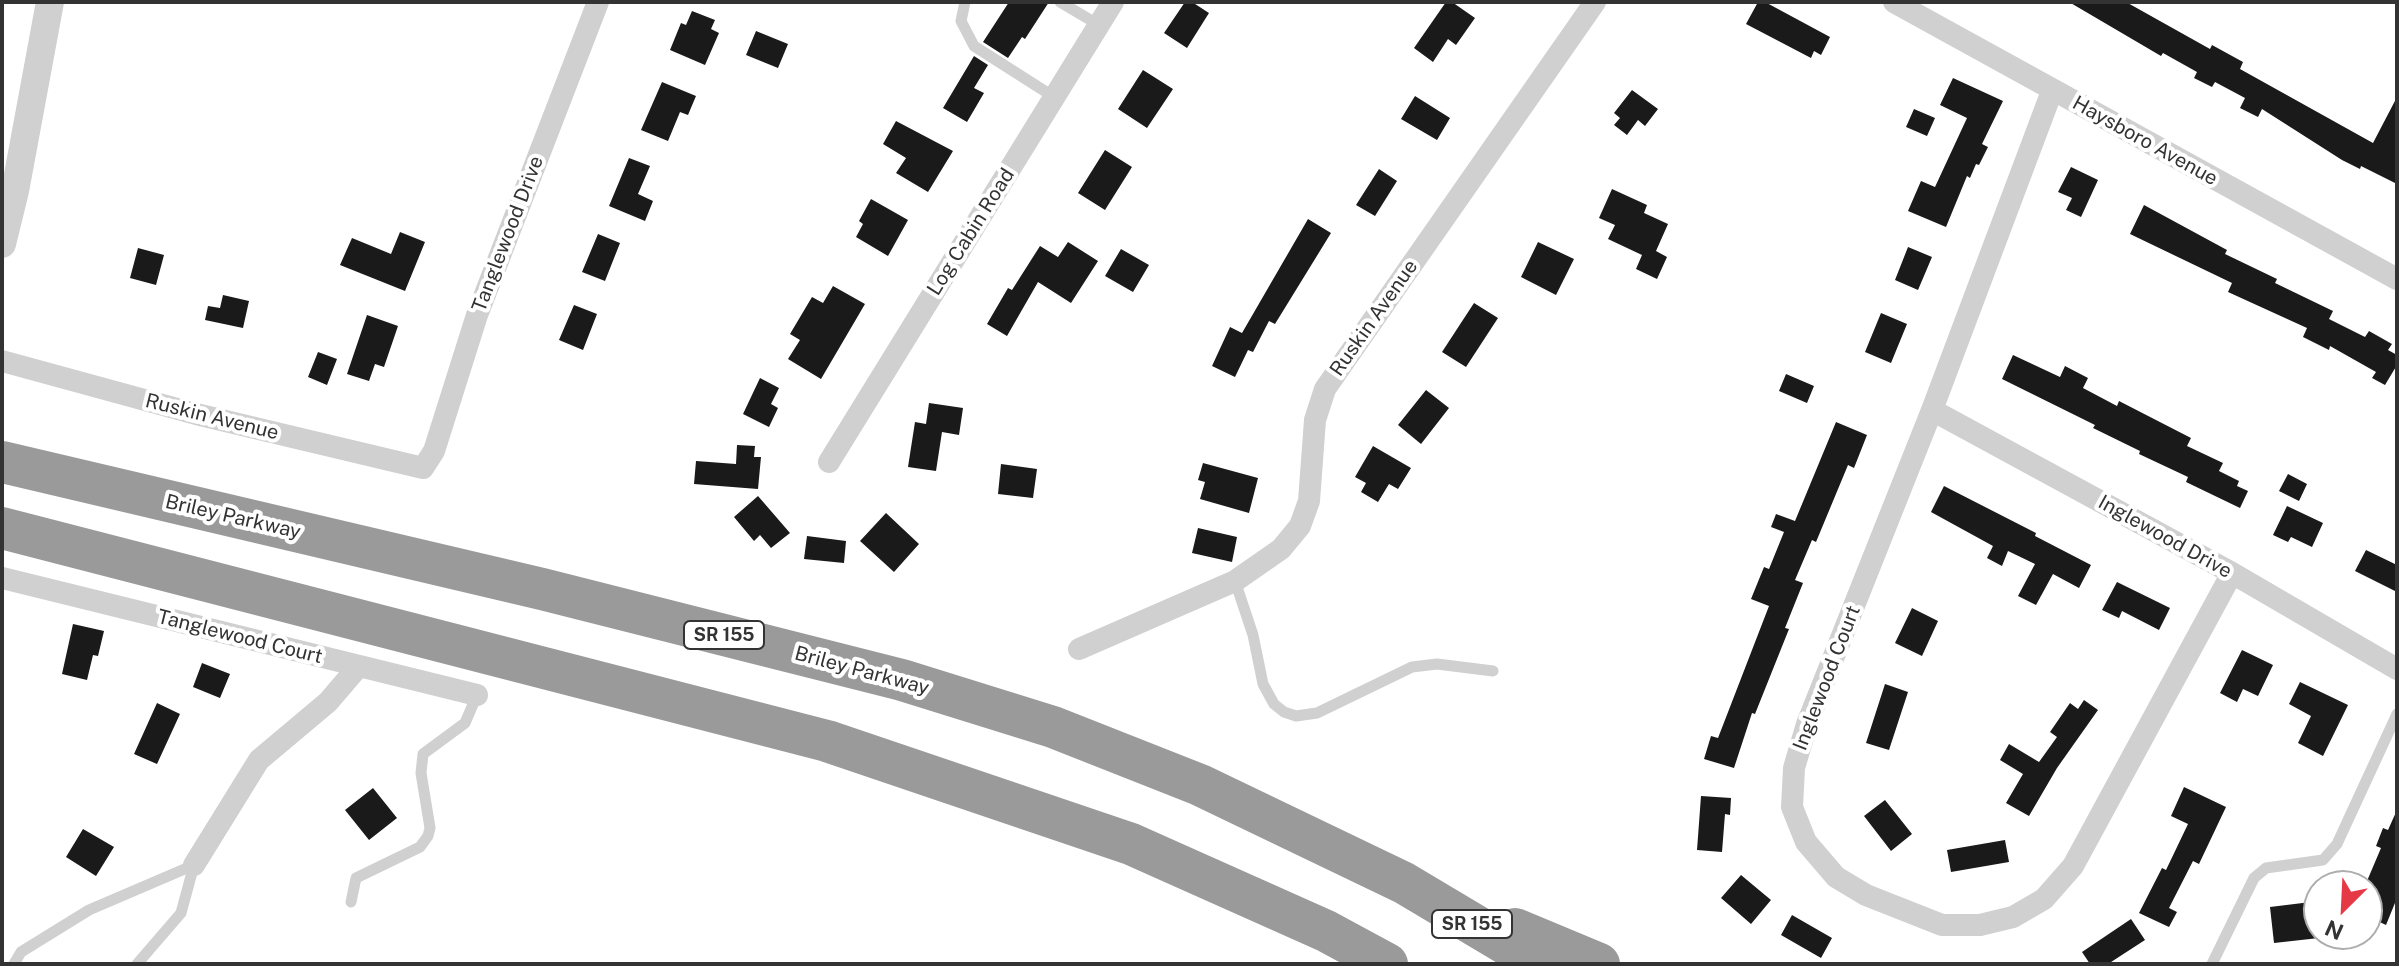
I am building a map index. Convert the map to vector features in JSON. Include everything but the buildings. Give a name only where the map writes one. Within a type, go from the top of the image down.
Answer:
[{"type":"highway","name":"Briley Parkway","points":[[10,464],[542,589],[902,680],[1053,727],[1200,785],[1404,883],[1540,964]]},
{"type":"highway","points":[[2,528],[827,741],[1131,844],[1326,931],[1387,964]]},
{"type":"highway","points":[[1131,844],[1333,964]]},
{"type":"highway","points":[[1404,883],[1599,964]]},
{"type":"street","points":[[2,244],[15,191],[50,2]]},
{"type":"street","name":"Tanglewood Drive","points":[[423,468],[434,451],[477,315],[598,2]]},
{"type":"street","name":"Log Cabin Road","points":[[829,462],[1113,2]]},
{"type":"street","name":"Ruskin Avenue","points":[[1079,649],[1235,581],[1281,549],[1300,526],[1309,501],[1315,420],[1325,389],[1595,2]]},
{"type":"street","name":"Haysboro Avenue","points":[[1894,2],[2397,279]]},
{"type":"street","name":"Inglewood Court","points":[[2052,91],[1932,410],[1807,724],[1794,768],[1792,807],[1806,842],[1836,877],[1866,895],[1942,925],[1980,925],[2013,917],[2044,899],[2073,866],[2232,573]]},
{"type":"street","name":"Ruskin Avenue","points":[[2,361],[196,414],[423,468]]},
{"type":"street","name":"Inglewood Drive","points":[[1932,410],[2232,573],[2397,669]]},
{"type":"street","name":"Tanglewood Court","points":[[2,578],[477,695]]},
{"type":"street","points":[[194,865],[259,760],[328,702],[358,667]]},
{"type":"lane","points":[[965,2],[961,21],[974,46],[1054,97]]},
{"type":"lane","points":[[1060,2],[1099,25]]},
{"type":"lane","points":[[1235,581],[1253,635],[1263,684],[1274,704],[1284,712],[1296,716],[1317,713],[1412,667],[1437,664],[1493,671]]},
{"type":"lane","points":[[351,902],[356,878],[420,847],[428,836],[430,828],[421,773],[423,754],[465,723],[477,695]]},
{"type":"lane","points":[[2212,964],[2254,878],[2266,868],[2323,860],[2337,844],[2397,714]]},
{"type":"lane","points":[[14,964],[21,952],[89,910],[194,865]]},
{"type":"lane","points":[[137,964],[181,913],[194,865]]}]
